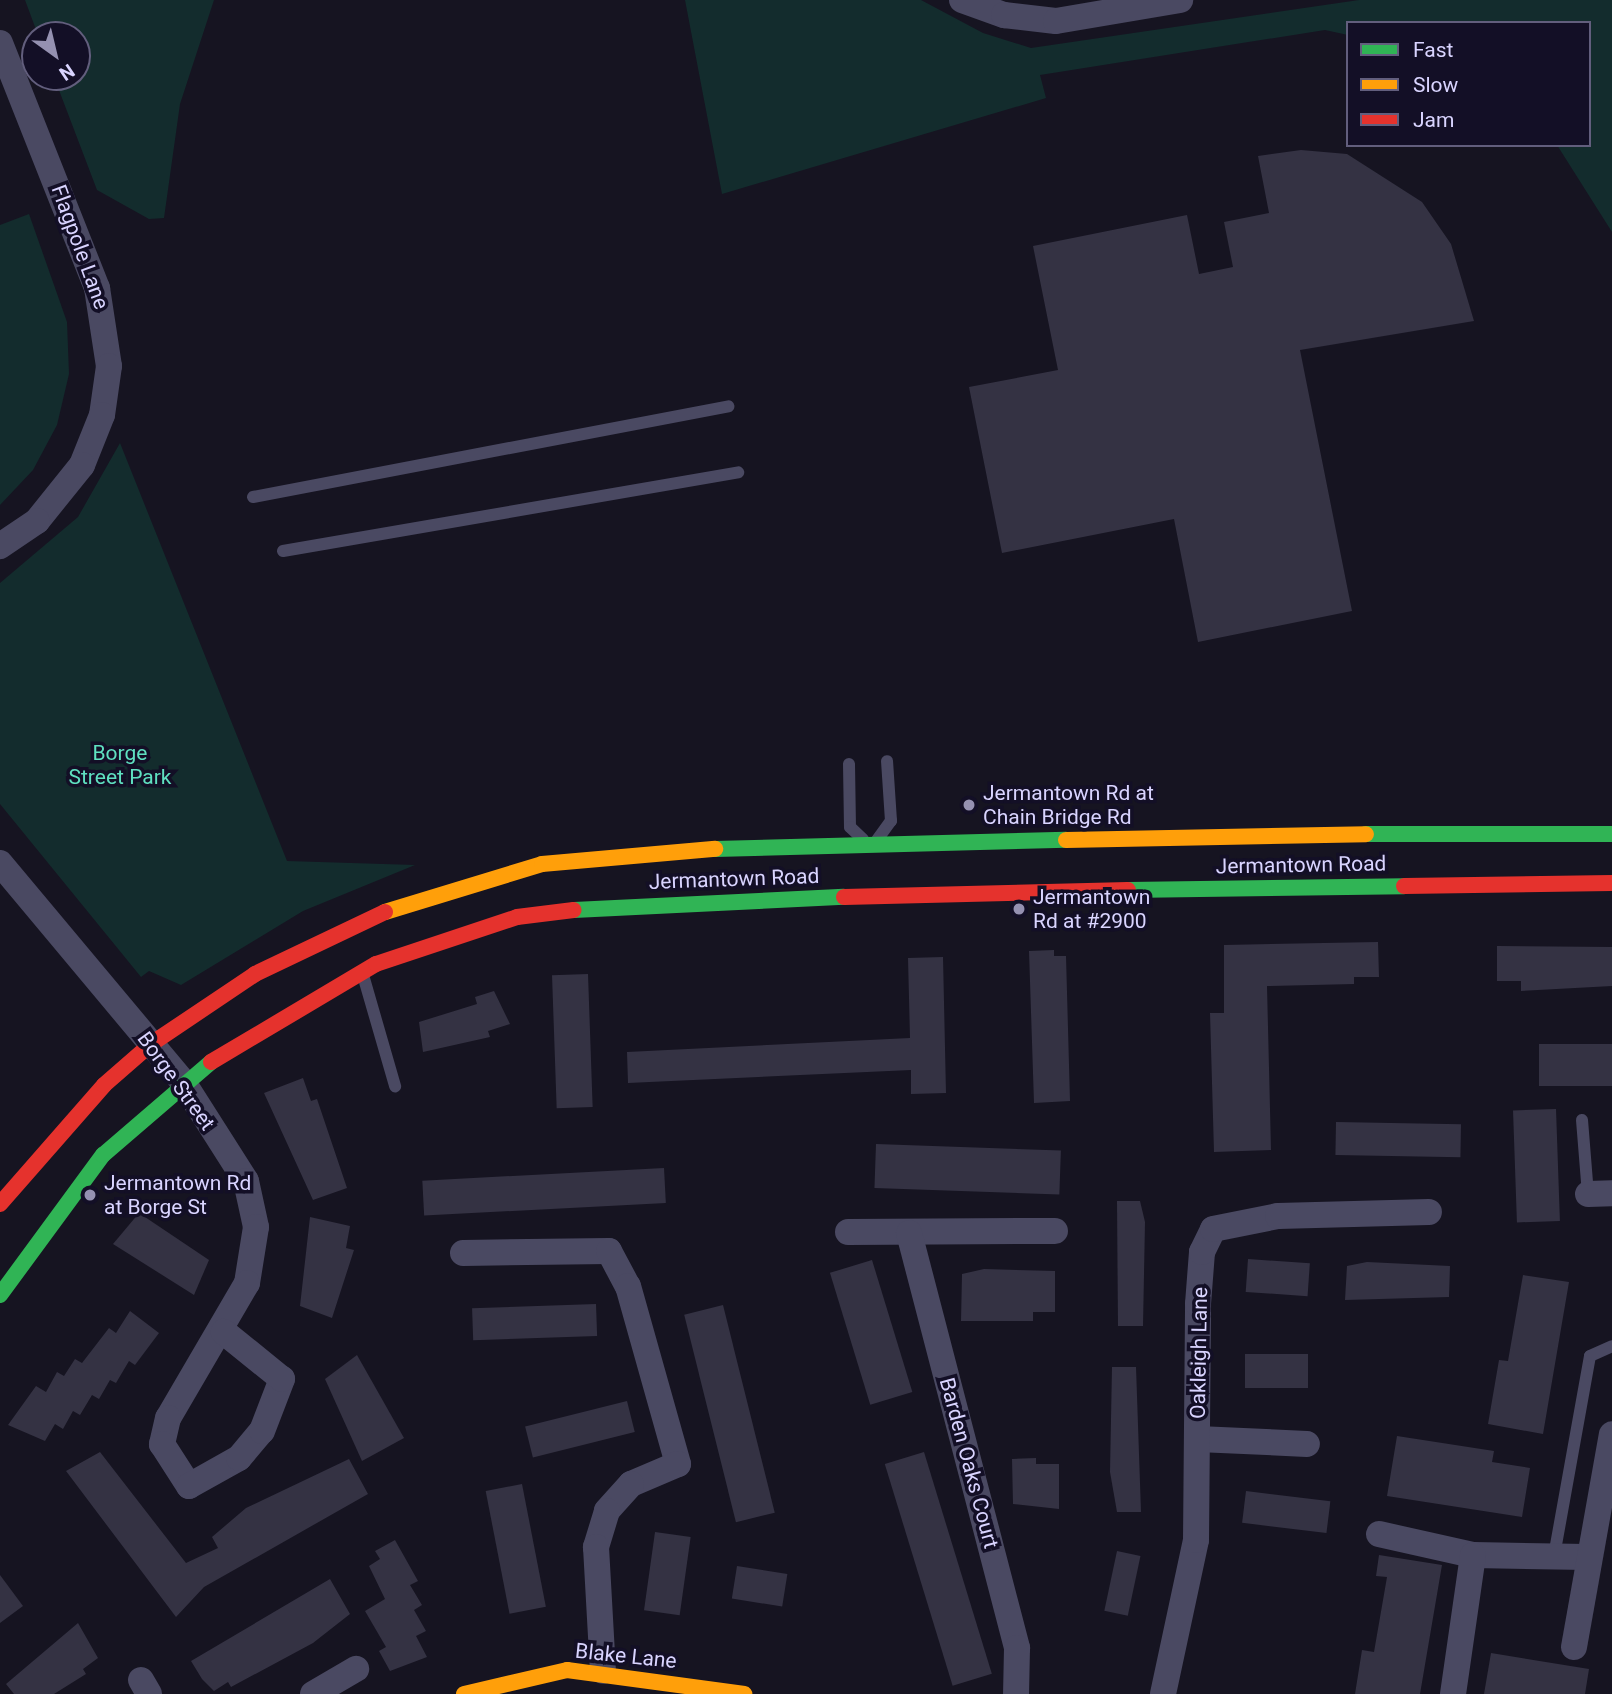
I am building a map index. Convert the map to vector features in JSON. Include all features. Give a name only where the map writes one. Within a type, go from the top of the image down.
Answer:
[{"type":"main road","name":"Jermantown Road","points":[[2,1197],[62,1126],[151,1044],[302,947],[353,922],[470,882],[616,853],[1317,834],[1612,834]]},
{"type":"main road","name":"Jermantown Road","points":[[0,1295],[103,1155],[183,1082],[276,1016],[361,972],[517,917],[618,904],[1612,883]]},
{"type":"main road","name":"Blake Lane","points":[[464,1694],[547,1672],[603,1671],[744,1694]]},
{"type":"street","points":[[962,0],[1004,15],[1056,20],[1180,0]]},
{"type":"street","name":"Flagpole Lane","points":[[0,43],[97,288],[109,366],[102,415],[82,465],[37,521],[0,546]]},
{"type":"street","name":"Borge Street","points":[[0,863],[183,1082],[246,1181],[256,1227],[247,1283],[224,1332],[168,1418],[162,1444],[189,1486],[239,1458],[262,1431],[282,1379],[224,1332]]},
{"type":"street","name":"Oakleigh Lane","points":[[1163,1694],[1196,1540],[1202,1252],[1213,1229],[1278,1216],[1429,1212]]},
{"type":"street","points":[[848,1231],[1055,1231]]},
{"type":"street","name":"Barden Oaks Court","points":[[909,1233],[1017,1648],[1016,1694]]},
{"type":"street","points":[[463,1253],[609,1251],[628,1286],[678,1464],[631,1484],[607,1511],[596,1547],[603,1671]]},
{"type":"street","points":[[1574,1647],[1587,1557],[1612,1434]]},
{"type":"street","points":[[1198,1439],[1307,1444]]},
{"type":"street","points":[[1379,1534],[1473,1555],[1587,1557]]},
{"type":"street","points":[[1453,1694],[1473,1555]]},
{"type":"street","points":[[313,1694],[356,1669]]},
{"type":"lane","points":[[253,497],[728,406]]},
{"type":"lane","points":[[283,551],[738,472]]},
{"type":"lane","points":[[849,764],[850,827],[872,847],[891,821],[887,761]]},
{"type":"lane","points":[[361,972],[395,1086]]},
{"type":"lane","points":[[1582,1120],[1600,1194]]},
{"type":"lane","points":[[1554,1556],[1590,1356],[1612,1346]]},
{"type":"green space","points":[[25,0],[214,0],[180,104],[164,218],[149,219],[97,190],[59,91],[91,91],[91,21],[33,21]]},
{"type":"green space","points":[[685,0],[921,0],[983,33],[1031,48],[1359,0],[1612,0],[1612,232],[1558,147],[1591,147],[1591,21],[1346,21],[1346,35],[1325,30],[1040,75],[1046,98],[722,194]]},
{"type":"green space","points":[[29,214],[67,322],[69,374],[57,425],[33,470],[0,505],[0,225]]},
{"type":"green space","name":"Borge Street Park","points":[[120,443],[287,861],[415,865],[303,911],[181,985],[149,971],[141,977],[0,804],[0,583],[78,517]]},
{"type":"building","points":[[1301,150],[1347,154],[1422,202],[1451,244],[1474,321],[1300,350],[1352,611],[1198,642],[1174,519],[1002,553],[969,387],[1058,370],[1033,246],[1187,215],[1199,274],[1233,267],[1224,222],[1269,213],[1258,156]]},
{"type":"building","points":[[1378,942],[1379,977],[1354,977],[1354,984],[1267,986],[1271,1150],[1214,1152],[1210,1013],[1224,1013],[1224,945]]},
{"type":"building","points":[[1497,946],[1612,947],[1612,986],[1521,991],[1521,981],[1497,981]]},
{"type":"building","points":[[1054,950],[1054,956],[1066,956],[1070,1101],[1034,1103],[1029,951]]},
{"type":"building","points":[[943,957],[946,1093],[911,1094],[911,1070],[628,1083],[627,1052],[910,1038],[908,958]]},
{"type":"building","points":[[588,974],[593,1107],[557,1108],[552,975]]},
{"type":"building","points":[[494,991],[510,1024],[488,1031],[490,1037],[423,1052],[419,1022],[477,1004],[475,997]]},
{"type":"building","points":[[1539,1044],[1612,1044],[1612,1086],[1539,1086]]},
{"type":"building","points":[[303,1078],[311,1101],[317,1099],[347,1188],[313,1200],[264,1093]]},
{"type":"building","points":[[1556,1109],[1560,1221],[1517,1222],[1513,1111]]},
{"type":"building","points":[[1336,1122],[1461,1124],[1460,1157],[1335,1155]]},
{"type":"building","points":[[876,1144],[1061,1150],[1059,1194],[874,1188]]},
{"type":"building","points":[[664,1168],[666,1203],[424,1216],[422,1181]]},
{"type":"building","points":[[1117,1201],[1140,1201],[1145,1222],[1143,1326],[1118,1326]]},
{"type":"building","points":[[139,1213],[209,1260],[194,1295],[113,1244]]},
{"type":"building","points":[[310,1217],[350,1226],[346,1248],[354,1250],[332,1318],[300,1306]]},
{"type":"building","points":[[1248,1259],[1310,1263],[1308,1296],[1246,1292]]},
{"type":"building","points":[[872,1260],[912,1392],[870,1405],[830,1273]]},
{"type":"building","points":[[1367,1262],[1450,1266],[1449,1297],[1345,1300],[1347,1266]]},
{"type":"building","points":[[984,1269],[1055,1271],[1055,1312],[1033,1312],[1033,1321],[961,1321],[962,1274]]},
{"type":"building","points":[[1523,1275],[1569,1282],[1543,1434],[1488,1424],[1499,1360],[1508,1361]]},
{"type":"building","points":[[596,1304],[597,1336],[473,1340],[472,1308]]},
{"type":"building","points":[[723,1305],[775,1513],[736,1522],[684,1315]]},
{"type":"building","points":[[130,1311],[159,1333],[135,1365],[129,1361],[116,1383],[110,1380],[99,1399],[92,1395],[80,1415],[73,1411],[63,1429],[55,1424],[45,1441],[8,1425],[36,1386],[46,1392],[57,1372],[64,1376],[75,1359],[82,1363],[109,1328],[116,1333]]},
{"type":"building","points":[[1245,1354],[1308,1354],[1308,1388],[1245,1388]]},
{"type":"building","points":[[357,1355],[404,1438],[362,1461],[325,1379]]},
{"type":"building","points":[[1112,1367],[1136,1367],[1141,1512],[1117,1512],[1110,1472]]},
{"type":"building","points":[[627,1401],[635,1432],[533,1457],[525,1426]]},
{"type":"building","points":[[1397,1436],[1494,1451],[1492,1462],[1530,1468],[1522,1517],[1387,1496]]},
{"type":"building","points":[[100,1452],[186,1563],[218,1548],[212,1537],[246,1508],[349,1459],[368,1494],[204,1587],[176,1617],[66,1471]]},
{"type":"building","points":[[924,1452],[992,1674],[953,1686],[885,1464]]},
{"type":"building","points":[[1036,1458],[1036,1464],[1059,1464],[1059,1509],[1013,1504],[1012,1459]]},
{"type":"building","points":[[522,1484],[546,1607],[510,1614],[486,1491]]},
{"type":"building","points":[[1246,1491],[1330,1501],[1326,1533],[1242,1523]]},
{"type":"building","points":[[655,1532],[691,1537],[680,1615],[644,1610]]},
{"type":"building","points":[[395,1540],[418,1581],[410,1585],[422,1605],[414,1610],[426,1631],[416,1636],[427,1657],[390,1671],[379,1651],[386,1647],[365,1611],[385,1599],[369,1566],[380,1559],[375,1551]]},
{"type":"building","points":[[1117,1551],[1140,1556],[1128,1616],[1104,1611]]},
{"type":"building","points":[[1379,1555],[1442,1565],[1420,1694],[1355,1694],[1362,1650],[1374,1652],[1387,1577],[1376,1576]]},
{"type":"building","points":[[737,1566],[787,1574],[782,1607],[732,1599]]},
{"type":"building","points":[[0,1575],[23,1606],[0,1623]]},
{"type":"building","points":[[330,1579],[350,1614],[313,1643],[231,1687],[228,1682],[214,1691],[202,1679],[191,1661]]},
{"type":"building","points":[[78,1623],[98,1658],[83,1669],[86,1674],[54,1694],[14,1694],[6,1684]]},
{"type":"building","points":[[1491,1653],[1589,1669],[1585,1694],[1484,1694]]},
{"type":"traffic: fast","points":[[1366,834],[1612,834]]},
{"type":"traffic: fast","points":[[715,849],[1066,840]]},
{"type":"traffic: fast","points":[[1128,890],[1404,886]]},
{"type":"traffic: fast","points":[[574,910],[844,897]]},
{"type":"traffic: fast","points":[[0,1295],[103,1155],[211,1062]]},
{"type":"traffic: slow","points":[[1066,840],[1366,834]]},
{"type":"traffic: slow","points":[[385,912],[542,864],[715,849]]},
{"type":"traffic: slow","points":[[464,1694],[567,1670],[744,1694]]},
{"type":"traffic: jam","points":[[1404,886],[1612,883]]},
{"type":"traffic: jam","points":[[844,897],[1128,890]]},
{"type":"traffic: jam","points":[[211,1062],[376,964],[517,917],[574,910]]},
{"type":"traffic: jam","points":[[0,1204],[104,1085],[151,1044],[255,974],[385,912]]},
{"type":"place","name":"Jermantown Rd at Chain Bridge Rd","points":[[969,805]]},
{"type":"place","name":"Jermantown Rd at #2900","points":[[1019,909]]},
{"type":"place","name":"Jermantown Rd at Borge St","points":[[90,1195]]}]
